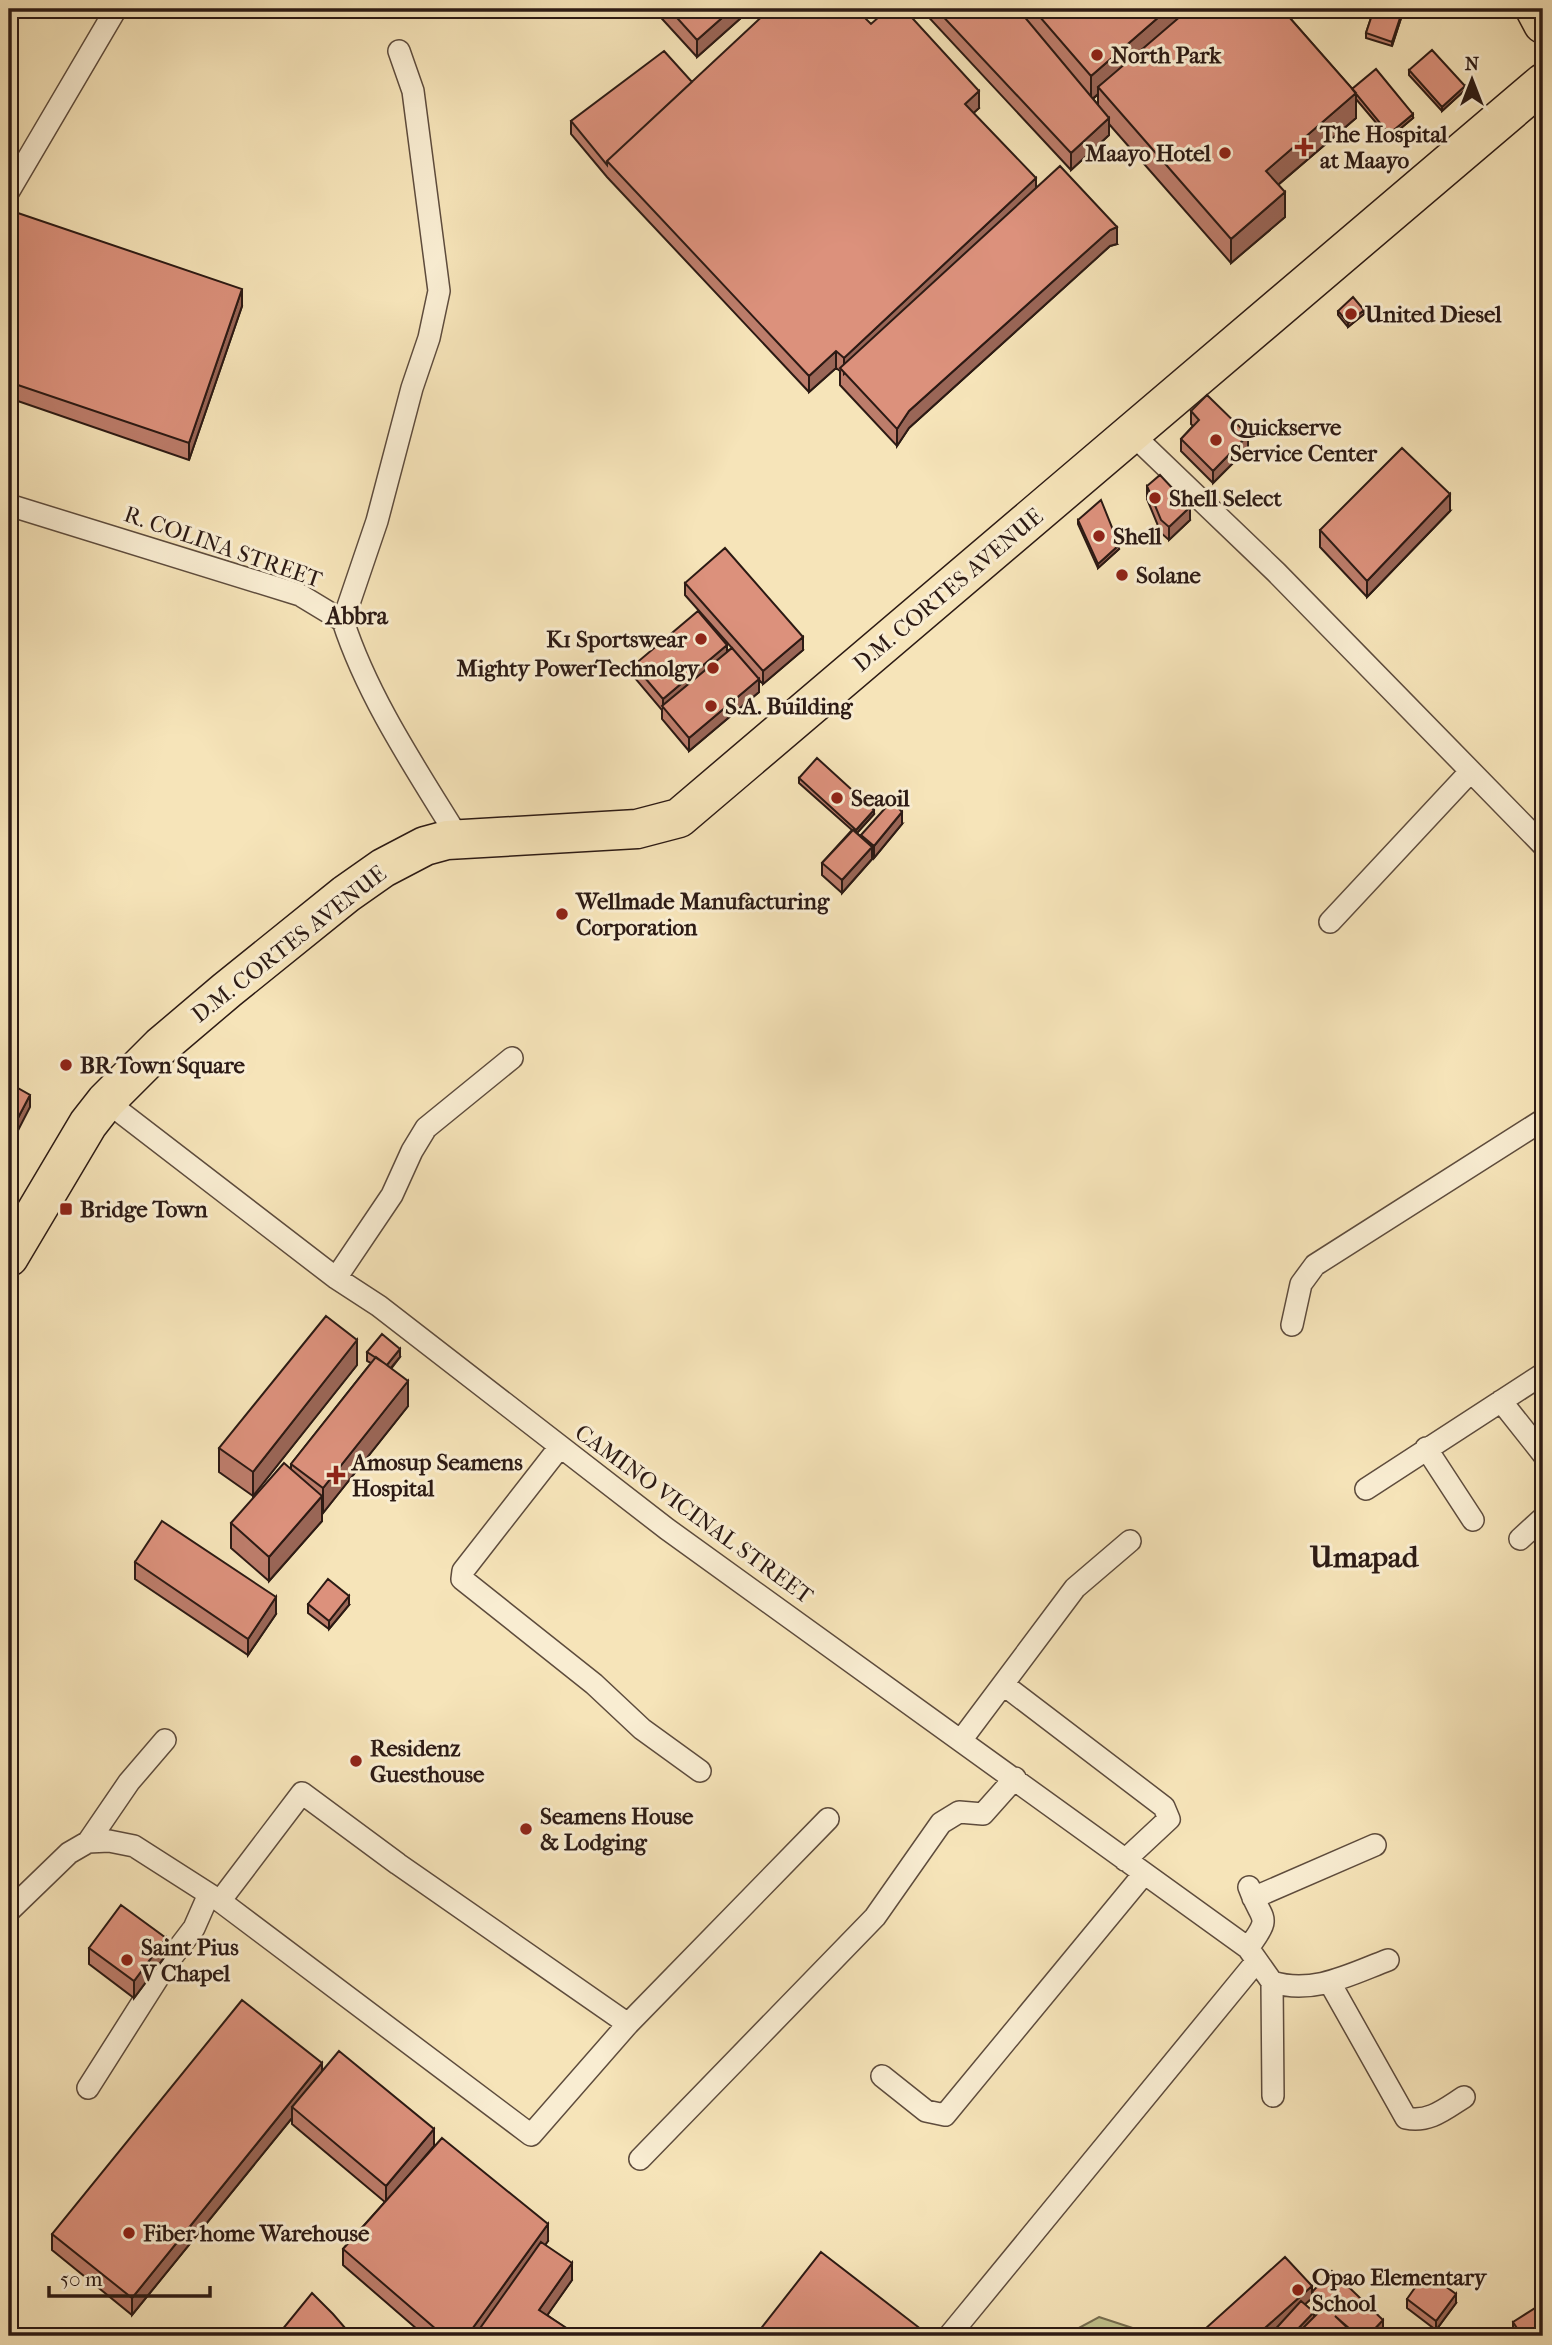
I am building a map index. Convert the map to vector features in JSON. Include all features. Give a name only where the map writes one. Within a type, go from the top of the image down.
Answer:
[{"type":"highway","points":[[1535,9],[1543,24]]},
{"type":"highway","name":"D.M. CORTES AVENUE","points":[[9,1257],[88,1124],[106,1101],[161,1046],[346,894],[413,852],[458,839],[637,829],[679,818],[1132,434],[1543,78]]},
{"type":"street","points":[[9,191],[116,9]]},
{"type":"street","points":[[399,51],[413,91],[439,290],[429,338],[412,388],[377,521],[343,621],[354,655],[458,839]]},
{"type":"street","points":[[1132,434],[1276,572],[1543,845]]},
{"type":"street","name":"R. COLINA STREET","points":[[9,505],[300,595],[343,621]]},
{"type":"street","points":[[1330,922],[1470,772]]},
{"type":"street","points":[[336,1278],[392,1195],[426,1128],[512,1058]]},
{"type":"street","name":"CAMINO VICINAL STREET","points":[[106,1101],[336,1278],[379,1306],[667,1529],[962,1739],[1252,1955],[1272,1982]]},
{"type":"street","points":[[1292,1325],[1301,1284],[1315,1265],[1543,1120]]},
{"type":"street","points":[[1366,1489],[1543,1374]]},
{"type":"street","points":[[1501,1401],[1543,1454]]},
{"type":"street","points":[[559,1448],[463,1571],[462,1579],[594,1684],[642,1729],[699,1771]]},
{"type":"street","points":[[1426,1448],[1473,1520]]},
{"type":"street","points":[[1520,1539],[1543,1518]]},
{"type":"street","points":[[962,1739],[1075,1588],[1130,1541]]},
{"type":"street","points":[[1004,1685],[1164,1807],[1170,1819],[1125,1860]]},
{"type":"street","points":[[9,1911],[69,1853],[88,1842],[128,1783],[164,1740]]},
{"type":"street","points":[[640,2159],[875,1917],[941,1823],[959,1812],[982,1814],[1015,1778]]},
{"type":"street","points":[[88,2088],[168,1962],[214,1898],[302,1793],[398,1864],[628,2024]]},
{"type":"street","points":[[88,1842],[109,1841],[134,1846],[214,1898],[531,2135],[628,2024],[828,1819]]},
{"type":"street","points":[[948,2336],[1252,1955],[1265,1918],[1251,1893],[1375,1844]]},
{"type":"street","points":[[882,2076],[926,2111],[945,2115],[1143,1875]]},
{"type":"street","points":[[1273,2096],[1272,1982],[1286,1987],[1329,1983],[1388,1960]]},
{"type":"street","points":[[1329,1983],[1406,2118],[1419,2121],[1433,2117],[1464,2097]]},
{"type":"green space","points":[[1099,2317],[1157,2336],[1064,2336]]},
{"type":"building","points":[[669,9],[732,9],[697,40]]},
{"type":"building","points":[[770,9],[856,9],[871,24],[888,9],[904,9],[979,91],[965,104],[1036,178],[844,358],[836,351],[809,376],[607,161]]},
{"type":"building","points":[[936,9],[1018,9],[1109,118],[1071,153]]},
{"type":"building","points":[[1033,9],[1168,9],[1091,76]]},
{"type":"building","name":"Maayo Hotel","points":[[1189,9],[1282,9],[1356,93],[1266,171],[1285,192],[1231,239],[1098,87]]},
{"type":"building","points":[[1374,9],[1403,9],[1392,42],[1366,33]]},
{"type":"building","points":[[1432,50],[1465,86],[1442,107],[1409,70]]},
{"type":"building","points":[[664,51],[692,82],[607,161],[607,165],[571,121]]},
{"type":"building","points":[[1376,69],[1413,114],[1389,134],[1352,89]]},
{"type":"building","points":[[1060,166],[1117,227],[1110,230],[909,411],[897,429],[840,368]]},
{"type":"building","points":[[9,210],[242,289],[189,443],[9,382]]},
{"type":"building","name":"United Diesel","points":[[1353,297],[1364,310],[1348,323],[1338,311]]},
{"type":"building","name":"Quickserve Service Center","points":[[1207,395],[1248,435],[1213,471],[1181,439],[1199,420],[1191,411]]},
{"type":"building","points":[[1402,448],[1450,494],[1367,581],[1320,530]]},
{"type":"building","points":[[1160,475],[1190,507],[1169,527],[1161,520],[1147,486]]},
{"type":"building","name":"Shell","points":[[1101,500],[1119,545],[1098,564],[1078,520]]},
{"type":"building","points":[[725,548],[803,637],[763,671],[685,583]]},
{"type":"building","points":[[698,611],[727,645],[663,699],[634,665]]},
{"type":"building","name":"S.A. Building","points":[[732,648],[759,679],[689,738],[662,706]]},
{"type":"building","name":"Seaoil","points":[[817,758],[874,810],[856,830],[799,778]]},
{"type":"building","points":[[895,804],[902,812],[874,846],[861,835],[888,805]]},
{"type":"building","points":[[853,830],[872,847],[842,880],[822,863]]},
{"type":"building","points":[[9,1083],[30,1095],[9,1135]]},
{"type":"building","points":[[326,1316],[357,1340],[253,1472],[219,1448]]},
{"type":"building","points":[[382,1334],[400,1349],[387,1365],[367,1352]]},
{"type":"building","points":[[376,1357],[408,1381],[323,1488],[291,1464]]},
{"type":"building","points":[[284,1463],[322,1496],[269,1557],[231,1523]]},
{"type":"building","points":[[162,1521],[276,1597],[248,1639],[135,1562]]},
{"type":"building","points":[[328,1579],[349,1596],[329,1621],[308,1604]]},
{"type":"building","name":"Saint Pius V Chapel","points":[[121,1905],[166,1938],[134,1981],[89,1948]]},
{"type":"building","points":[[242,2000],[322,2063],[132,2298],[52,2234]]},
{"type":"building","points":[[339,2051],[434,2129],[386,2186],[292,2107]]},
{"type":"building","points":[[442,2138],[548,2224],[467,2336],[444,2336],[343,2249]]},
{"type":"building","points":[[541,2242],[572,2263],[539,2310],[577,2335],[476,2334]]},
{"type":"building","points":[[821,2252],[926,2333],[923,2336],[755,2336]]},
{"type":"building","points":[[1285,2257],[1312,2286],[1256,2336],[1212,2336],[1205,2329]]},
{"type":"building","points":[[1332,2271],[1383,2320],[1368,2336],[1358,2336],[1335,2316],[1356,2336],[1295,2336],[1326,2305],[1312,2292]]},
{"type":"building","points":[[1426,2272],[1456,2294],[1436,2321],[1407,2299]]},
{"type":"building","points":[[312,2293],[333,2314],[352,2336],[277,2336]]},
{"type":"building","points":[[1301,2301],[1314,2312],[1291,2336],[1270,2335]]},
{"type":"building","points":[[1543,2303],[1543,2336],[1522,2336],[1513,2322]]},
{"type":"building","points":[[1490,2330],[1494,2336],[1478,2336]]},
{"type":"place","name":"North Park","points":[[1097,55]]},
{"type":"place","name":"The Hospital at Maayo","points":[[1304,147]]},
{"type":"place","name":"Maayo Hotel","points":[[1225,153]]},
{"type":"place","name":"United Diesel","points":[[1351,314]]},
{"type":"place","name":"Quickserve Service Center","points":[[1216,440]]},
{"type":"place","name":"Shell Select","points":[[1155,498]]},
{"type":"place","name":"Shell","points":[[1099,536]]},
{"type":"place","name":"Solane","points":[[1122,575]]},
{"type":"place","name":"K1 Sportswear","points":[[701,639]]},
{"type":"place","name":"Mighty PowerTechnolgy","points":[[713,668]]},
{"type":"place","name":"S.A. Building","points":[[711,706]]},
{"type":"place","name":"Seaoil","points":[[837,798]]},
{"type":"place","name":"Wellmade Manufacturing Corporation","points":[[562,914]]},
{"type":"place","name":"BR Town Square","points":[[66,1065]]},
{"type":"place","name":"Bridge Town","points":[[66,1209]]},
{"type":"place","name":"Amosup Seamens Hospital","points":[[336,1475]]},
{"type":"place","name":"Residenz Guesthouse","points":[[356,1761]]},
{"type":"place","name":"Seamens House & Lodging","points":[[526,1829]]},
{"type":"place","name":"Saint Pius V Chapel","points":[[127,1960]]},
{"type":"place","name":"Fiber home Warehouse","points":[[129,2233]]},
{"type":"place","name":"Opao Elementary School","points":[[1298,2290]]},
{"type":"district","name":"Abbra","points":[[357,616]]},
{"type":"district","name":"Umapad","points":[[1364,1557]]}]
